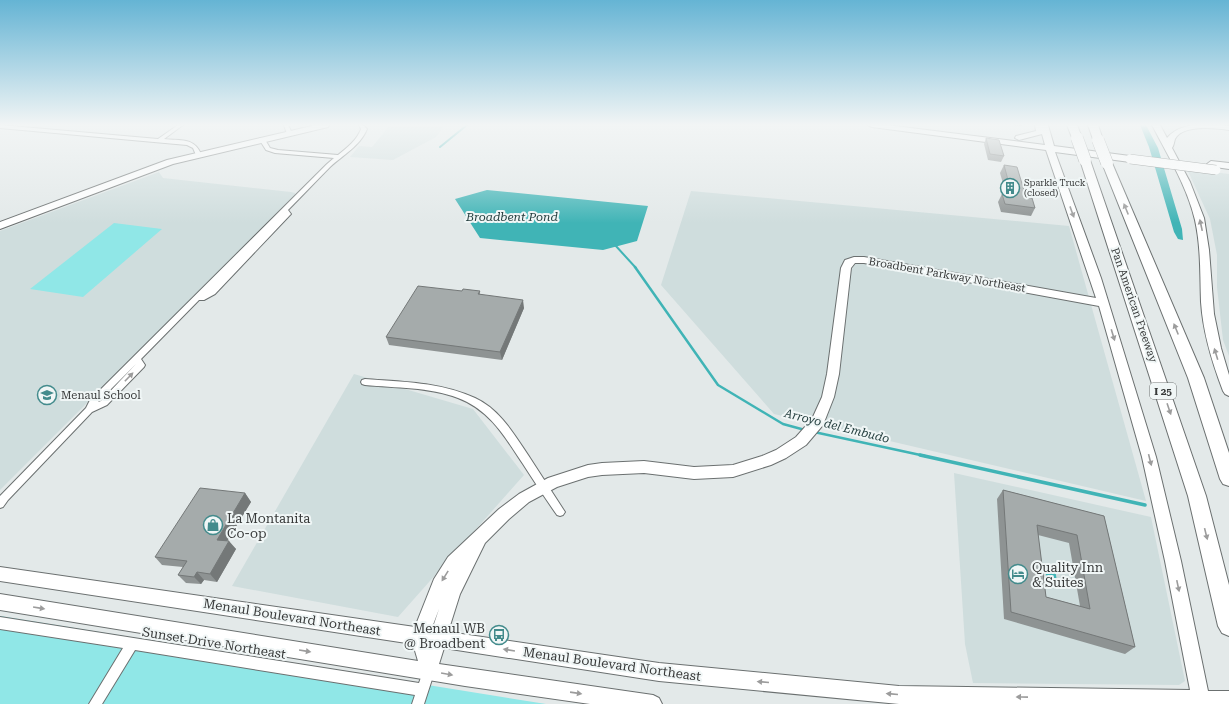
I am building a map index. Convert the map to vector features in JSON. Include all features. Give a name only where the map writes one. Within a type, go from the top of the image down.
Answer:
[{"type":"highway","name":"Pan American Freeway","points":[[1084,158],[1197,496],[1229,626]]},
{"type":"highway","points":[[1106,158],[1229,457]]},
{"type":"highway","points":[[1196,378],[1229,479]]},
{"type":"main road","points":[[0,226],[185,158]]},
{"type":"main road","points":[[1053,158],[1088,254],[1149,457],[1173,561],[1201,702]]},
{"type":"main road","points":[[1143,158],[1213,167],[1229,172]]},
{"type":"main road","points":[[1174,158],[1190,190],[1199,218],[1206,265],[1207,302],[1211,332],[1223,376],[1229,391]]},
{"type":"main road","points":[[1213,167],[1229,166]]},
{"type":"main road","name":"Broadbent Parkway Northeast","points":[[420,636],[432,603],[446,574],[454,562],[514,505],[543,487],[563,478],[588,471],[616,467],[644,467],[694,473],[733,470],[766,461],[795,445],[811,431],[824,409],[828,398],[833,374],[846,268],[847,264],[852,260],[870,261],[1103,303]]},
{"type":"main road","name":"Broadbent Parkway Northeast","points":[[429,670],[452,592],[463,570],[477,548],[481,537]]},
{"type":"main road","name":"Menaul Boulevard Northeast","points":[[0,574],[659,672],[899,695],[1201,702],[1229,700]]},
{"type":"main road","points":[[0,602],[653,704]]},
{"type":"main road","points":[[420,636],[429,670]]},
{"type":"street","points":[[2,501],[89,410],[104,403],[141,365],[137,359],[196,300],[212,292],[288,214],[285,210],[322,173],[333,169],[340,162],[339,158]]},
{"type":"street","points":[[364,382],[450,392],[475,402],[486,409],[507,432],[560,512]]},
{"type":"street","name":"Sunset Drive Northeast","points":[[0,624],[423,690]]},
{"type":"street","points":[[94,704],[132,644]]},
{"type":"street","points":[[418,704],[429,670]]},
{"type":"shaded area","points":[[362,158],[397,158],[393,160]]},
{"type":"shaded area","points":[[1187,169],[1229,174],[1229,356],[1223,340],[1217,287],[1217,255],[1210,219]]},
{"type":"shaded area","name":"Menaul School","points":[[159,172],[163,178],[291,192],[295,193],[295,195],[0,490],[0,231]]},
{"type":"shaded area","points":[[691,191],[1069,226],[1146,501],[774,414],[661,285]]},
{"type":"shaded area","points":[[114,223],[162,229],[83,297],[30,289]]},
{"type":"shaded area","points":[[354,374],[473,409],[524,475],[398,617],[232,586]]},
{"type":"shaded area","points":[[954,473],[1151,517],[1185,681],[1179,685],[973,683],[965,644]]},
{"type":"shaded area","points":[[0,616],[546,704],[0,704]]},
{"type":"water","points":[[1152,158],[1161,158],[1182,229],[1183,240],[1178,239],[1174,232]]},
{"type":"water","name":"Broadbent Pond","points":[[487,190],[648,206],[637,241],[603,250],[480,238],[455,199]]},
{"type":"water","points":[[1047,564],[1055,568],[1057,582],[1055,584],[1047,580],[1044,565]]},
{"type":"building","points":[[1004,165],[1017,167],[1026,197],[1032,198],[1035,208],[1005,204],[1002,194],[1012,195]]},
{"type":"building","points":[[418,286],[462,291],[463,289],[480,291],[478,294],[523,300],[500,352],[386,337]]},
{"type":"building","name":"La Montanita Co-op","points":[[200,488],[245,493],[217,540],[229,541],[210,574],[197,572],[194,577],[178,575],[187,561],[155,557]]},
{"type":"building","name":"Quality Inn & Suites","points":[[1003,490],[1104,516],[1135,647],[1011,612]],"holes":[[[1037,525],[1077,535],[1090,609],[1046,597]]]},
{"type":"waterway","name":"Arroyo del Embudo","points":[[615,245],[636,268]]},
{"type":"waterway","name":"Arroyo del Embudo","points":[[635,267],[718,385],[783,424],[805,430]]},
{"type":"waterway","name":"Arroyo del Embudo","points":[[814,432],[925,456]]},
{"type":"waterway","name":"Arroyo del Embudo","points":[[920,455],[1145,505]]},
{"type":"place","name":"Sparkle Truck (closed)","points":[[1010,188]]},
{"type":"place","name":"Menaul School","points":[[47,395]]},
{"type":"place","name":"La Montanita Co-op","points":[[213,525]]},
{"type":"place","name":"Quality Inn & Suites","points":[[1018,574]]},
{"type":"place","name":"Menaul WB @ Broadbent","points":[[499,635]]}]
